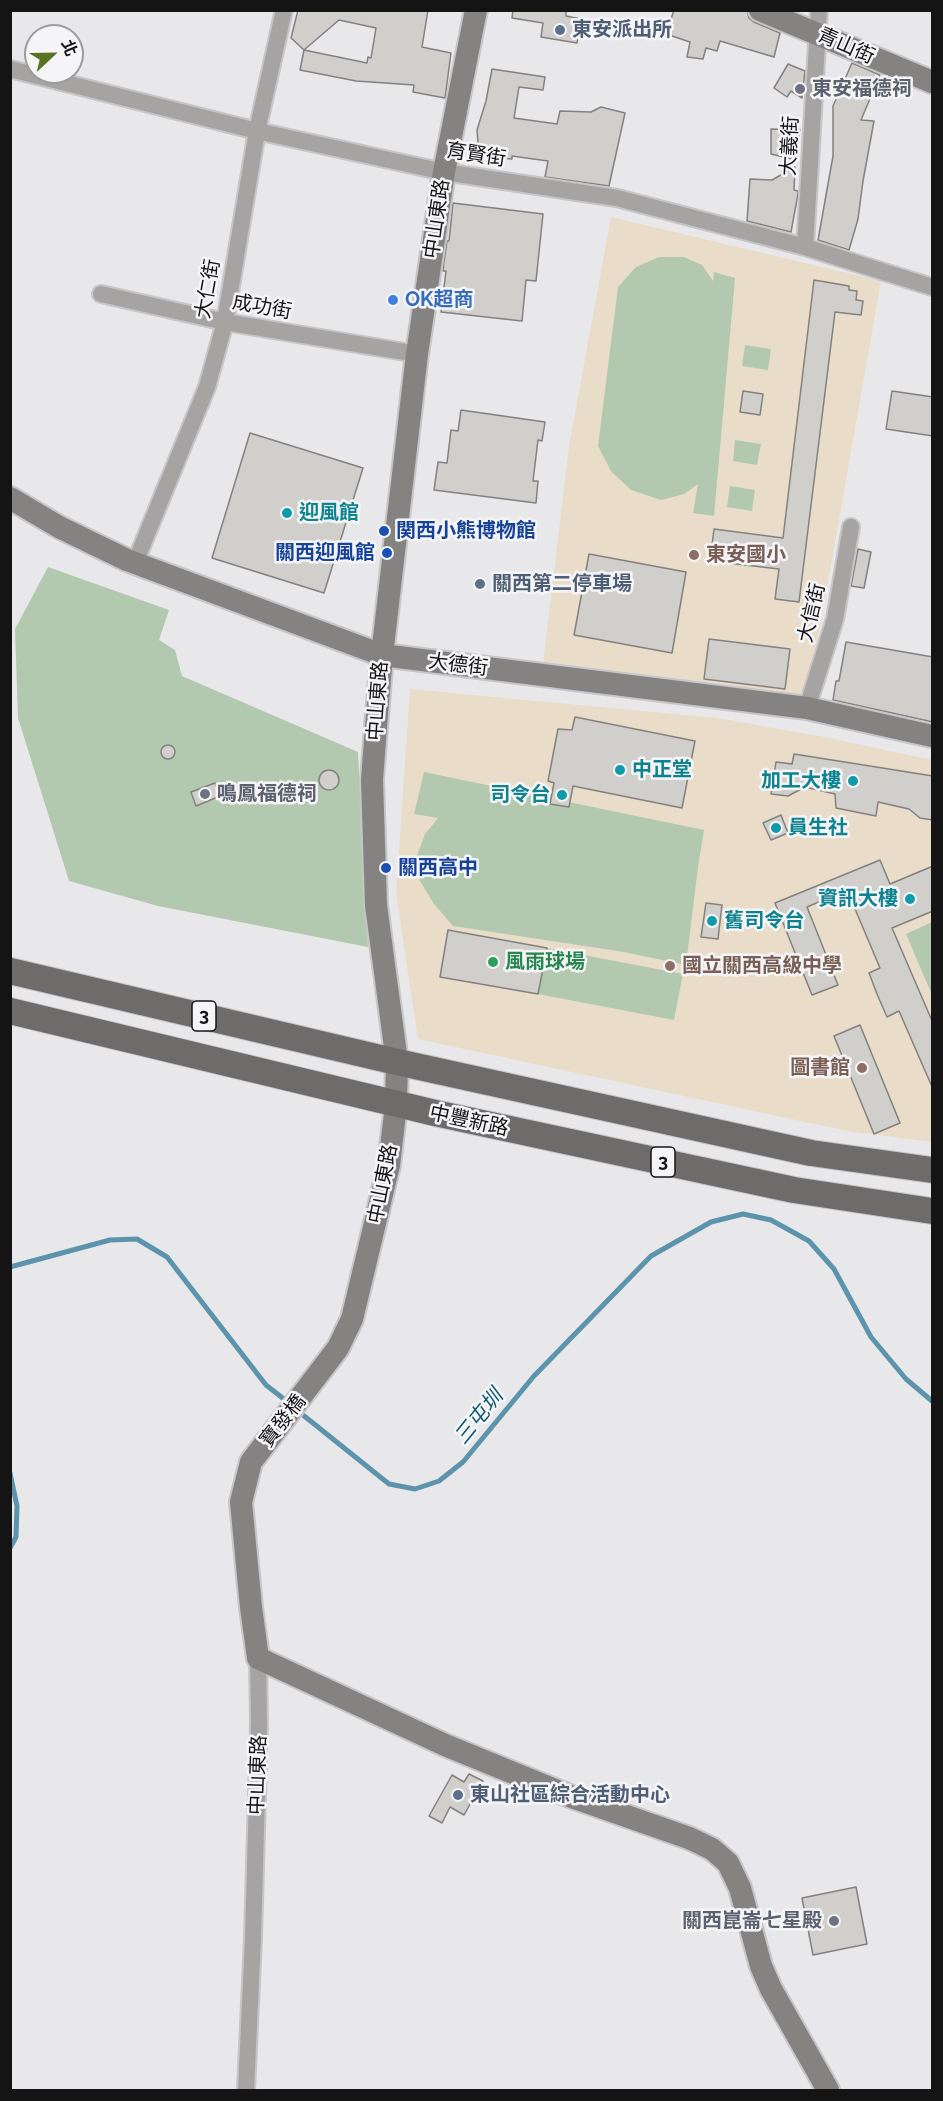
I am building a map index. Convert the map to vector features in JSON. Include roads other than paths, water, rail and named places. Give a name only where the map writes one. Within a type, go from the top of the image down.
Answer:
[{"type":"main road","name":"3","points":[[10,971],[397,1062],[812,1153],[933,1170]]},
{"type":"main road","name":"中豐新路","points":[[10,1011],[396,1105],[794,1190],[933,1210]]},
{"type":"street","name":"大仁街","points":[[135,563],[207,387],[225,322],[257,131],[284,10]]},
{"type":"street","name":"中山東路","points":[[314,1381],[338,1348],[352,1319],[389,1165],[396,1105],[397,1062],[376,905],[372,780],[382,655],[417,354],[444,172],[476,10]]},
{"type":"street","name":"青山街","points":[[760,10],[873,59],[933,82]]},
{"type":"street","name":"大義街","points":[[806,247],[819,10]]},
{"type":"street","name":"育賢街","points":[[10,69],[257,131],[444,172],[610,196],[806,247],[933,287]]},
{"type":"street","name":"成功街","points":[[101,294],[225,322],[417,354]]},
{"type":"street","name":"大德街","points":[[10,498],[59,527],[135,563],[382,655],[807,708],[933,736]]},
{"type":"street","name":"大信街","points":[[807,708],[835,619],[851,527]]},
{"type":"street","name":"寶發橋","points":[[251,1462],[314,1381]]},
{"type":"street","name":"中山東路","points":[[246,2091],[259,1723],[258,1658],[241,1502],[251,1462]]},
{"type":"street","points":[[258,1658],[445,1745],[572,1797],[689,1838],[712,1849],[728,1863],[736,1879],[761,1966],[771,1989],[828,2091]]},
{"type":"waterway","name":"三屯圳","points":[[298,1411],[389,1484],[415,1489],[439,1481],[463,1462],[534,1376],[651,1256],[711,1222],[743,1214],[771,1220],[809,1241],[834,1269],[871,1337],[906,1379],[932,1401]]},
{"type":"waterway","name":"三屯圳","points":[[10,1267],[110,1240],[137,1239],[167,1257],[266,1385],[289,1403]]},
{"type":"waterway","name":"三屯圳","points":[[10,1473],[17,1506],[16,1537],[10,1548]]},
{"type":"place","name":"東安派出所","points":[[560,30]]},
{"type":"place","name":"東安福德祠","points":[[800,89]]},
{"type":"place","name":"OK超商","points":[[393,300]]},
{"type":"place","name":"迎風館","points":[[287,513]]},
{"type":"place","name":"関西小熊博物館","points":[[384,531]]},
{"type":"place","name":"關西迎風館","points":[[387,553]]},
{"type":"place","name":"東安國小","points":[[694,555]]},
{"type":"place","name":"關西第二停車場","points":[[480,584]]},
{"type":"place","name":"中正堂","points":[[620,770]]},
{"type":"place","name":"加工大樓","points":[[853,781]]},
{"type":"place","name":"鳴鳳福德祠","points":[[205,794]]},
{"type":"place","name":"司令台","points":[[562,795]]},
{"type":"place","name":"員生社","points":[[776,828]]},
{"type":"place","name":"關西高中","points":[[386,868]]},
{"type":"place","name":"資訊大樓","points":[[910,899]]},
{"type":"place","name":"舊司令台","points":[[712,921]]},
{"type":"place","name":"風雨球場","points":[[493,962]]},
{"type":"place","name":"國立關西高級中學","points":[[670,966]]},
{"type":"place","name":"圖書館","points":[[862,1068]]},
{"type":"place","name":"東山社區綜合活動中心","points":[[458,1795]]},
{"type":"place","name":"關西崑崙七星殿","points":[[834,1921]]}]
